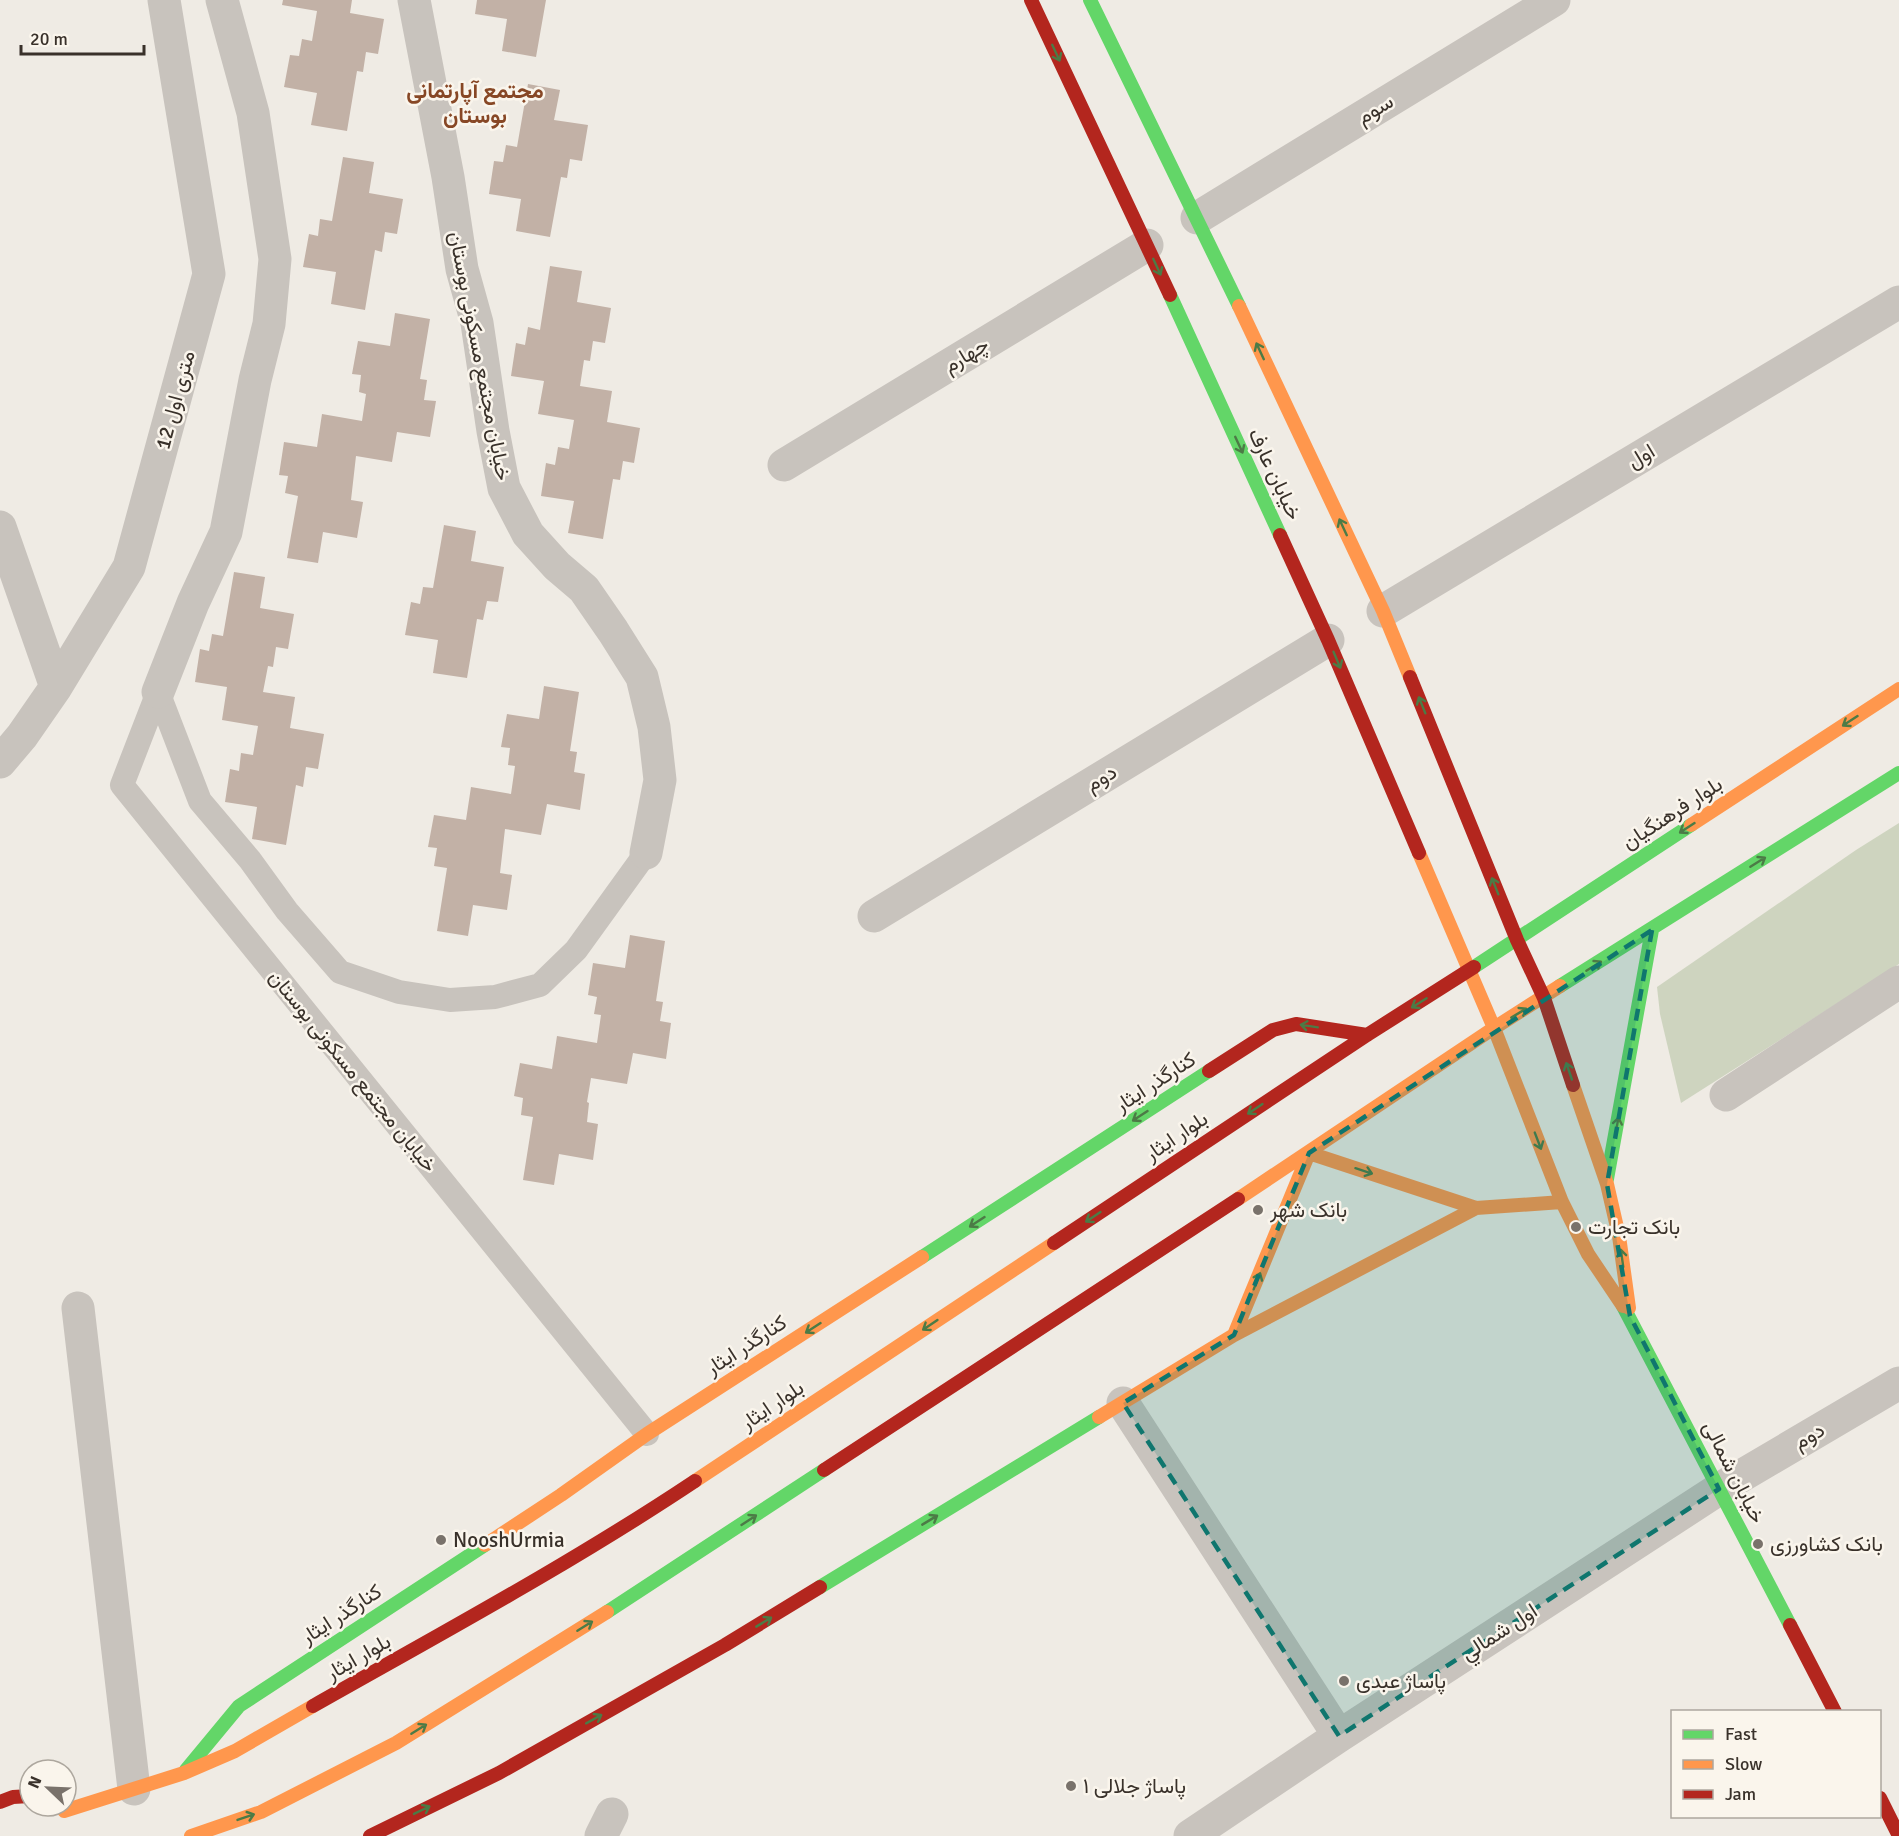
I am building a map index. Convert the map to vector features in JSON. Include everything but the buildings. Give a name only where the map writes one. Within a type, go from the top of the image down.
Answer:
[{"type":"main road","name":"خیابان عارف","points":[[1031,0],[1147,245],[1328,640],[1468,972],[1494,1028]]},
{"type":"main road","name":"خیابان عارف","points":[[1090,0],[1197,218],[1383,611],[1517,940],[1544,998]]},
{"type":"main road","name":"بلوار فرهنگیان","points":[[1468,972],[1899,689]]},
{"type":"main road","points":[[191,1836],[261,1812],[396,1743],[611,1610],[1309,1153],[1494,1028],[1899,772]]},
{"type":"main road","points":[[1606,1184],[1652,930]]},
{"type":"main road","name":"بلوار ایثار","points":[[78,1804],[184,1773],[235,1751],[542,1576],[647,1513],[1367,1035],[1468,972]]},
{"type":"main road","name":"خیابان شمالی","points":[[1544,998],[1606,1184],[1619,1236],[1630,1316]]},
{"type":"main road","name":"کنارگذر ایثار","points":[[184,1773],[239,1706],[561,1495],[647,1434],[1273,1030],[1296,1024],[1367,1035]]},
{"type":"main road","name":"خیابان شمالی","points":[[1494,1028],[1562,1202],[1588,1254],[1630,1316],[1833,1710]]},
{"type":"main road","points":[[1309,1153],[1476,1208],[1562,1202]]},
{"type":"main road","points":[[1234,1335],[1309,1153]]},
{"type":"main road","points":[[370,1836],[499,1773],[725,1645],[1234,1335],[1476,1208]]},
{"type":"main road","points":[[0,1802],[18,1797]]},
{"type":"main road","points":[[1881,1800],[1899,1836]]},
{"type":"main road","points":[[70,1818],[74,1822]]},
{"type":"street","name":"12 متری اول","points":[[0,762],[22,736],[56,687],[129,567],[209,274],[164,0]]},
{"type":"street","name":"خیابان مجتمع مسکونی بوستان","points":[[158,692],[193,603],[226,532],[270,313],[275,260],[253,113],[222,0]]},
{"type":"street","name":"خیابان مجتمع مسکونی بوستان","points":[[414,0],[448,177],[462,269],[477,323],[504,488],[528,534],[557,566],[584,589],[642,676],[654,727],[660,780],[646,853]]},
{"type":"street","name":"سوم","points":[[1197,218],[1554,0]]},
{"type":"street","name":"چهارم","points":[[784,465],[1147,245]]},
{"type":"street","name":"اول","points":[[1383,611],[1899,302]]},
{"type":"street","points":[[0,527],[56,687]]},
{"type":"street","name":"دوم","points":[[874,916],[1328,640]]},
{"type":"street","points":[[1726,1095],[1899,982]]},
{"type":"street","points":[[78,1308],[135,1789]]},
{"type":"street","name":"دوم","points":[[1719,1489],[1899,1383]]},
{"type":"street","points":[[1123,1403],[1339,1736]]},
{"type":"street","name":"اول شمالي","points":[[1190,1836],[1339,1736],[1719,1489]]},
{"type":"lane","name":"خیابان مجتمع مسکونی بوستان","points":[[158,692],[200,801],[249,860],[287,911],[340,972],[399,992],[450,1000],[495,996],[540,985],[576,950],[646,853]]},
{"type":"lane","name":"خیابان مجتمع مسکونی بوستان","points":[[158,692],[122,785],[647,1434]]},
{"type":"highlighted area","points":[[1652,930],[1607,1184],[1630,1316],[1719,1489],[1339,1736],[1123,1403],[1234,1335],[1309,1153]]},
{"type":"green space","points":[[1899,823],[1899,964],[1681,1103],[1660,1014],[1657,987]]},
{"type":"traffic: fast","points":[[1090,0],[1239,306]]},
{"type":"traffic: fast","points":[[1170,295],[1280,535]]},
{"type":"traffic: fast","points":[[1560,986],[1899,773]]},
{"type":"traffic: fast","points":[[1474,967],[1691,825]]},
{"type":"traffic: fast","points":[[1607,1179],[1652,930]]},
{"type":"traffic: fast","points":[[922,1257],[1209,1071]]},
{"type":"traffic: fast","points":[[1623,1306],[1790,1625]]},
{"type":"traffic: fast","points":[[820,1587],[1099,1417]]},
{"type":"traffic: fast","points":[[607,1612],[824,1470]]},
{"type":"traffic: fast","points":[[186,1770],[239,1706],[485,1545]]},
{"type":"traffic: slow","points":[[1239,306],[1383,611],[1410,677]]},
{"type":"traffic: slow","points":[[1691,825],[1899,689]]},
{"type":"traffic: slow","points":[[1419,853],[1494,1028],[1562,1202],[1588,1254],[1623,1306]]},
{"type":"traffic: slow","points":[[1238,1199],[1560,986]]},
{"type":"traffic: slow","points":[[1573,1085],[1607,1184],[1619,1236],[1629,1308]]},
{"type":"traffic: slow","points":[[1234,1335],[1309,1153],[1476,1208]]},
{"type":"traffic: slow","points":[[1099,1417],[1234,1335],[1476,1208],[1562,1202]]},
{"type":"traffic: slow","points":[[695,1481],[1054,1243]]},
{"type":"traffic: slow","points":[[485,1545],[647,1434],[922,1257]]},
{"type":"traffic: slow","points":[[191,1836],[261,1812],[396,1743],[607,1612]]},
{"type":"traffic: slow","points":[[78,1807],[184,1773],[235,1751],[313,1706]]},
{"type":"traffic: jam","points":[[1031,0],[1170,295]]},
{"type":"traffic: jam","points":[[1280,535],[1328,640],[1419,853]]},
{"type":"traffic: jam","points":[[1410,677],[1517,940],[1544,998],[1573,1085]]},
{"type":"traffic: jam","points":[[1054,1243],[1367,1035],[1474,967]]},
{"type":"traffic: jam","points":[[1209,1071],[1273,1030],[1296,1024],[1367,1035]]},
{"type":"traffic: jam","points":[[824,1470],[1238,1199]]},
{"type":"traffic: jam","points":[[313,1706],[554,1569],[695,1481]]},
{"type":"traffic: jam","points":[[370,1836],[499,1773],[725,1645],[820,1587]]},
{"type":"traffic: jam","points":[[1790,1625],[1834,1710]]},
{"type":"traffic: jam","points":[[0,1802],[18,1797]]},
{"type":"traffic: jam","points":[[1881,1800],[1899,1836]]},
{"type":"place","name":"بانک شهر","points":[[1258,1210]]},
{"type":"place","name":"بانک تجارت","points":[[1576,1227]]},
{"type":"place","name":"NooshUrmia","points":[[441,1540]]},
{"type":"place","name":"بانک کشاورزی","points":[[1758,1544]]},
{"type":"place","name":"پاساژ عبدی","points":[[1344,1681]]},
{"type":"place","name":"پاساژ جلالی ۱","points":[[1071,1786]]},
{"type":"district","name":"مجتمع آپارتمانی بوستان","points":[[475,102]]}]
